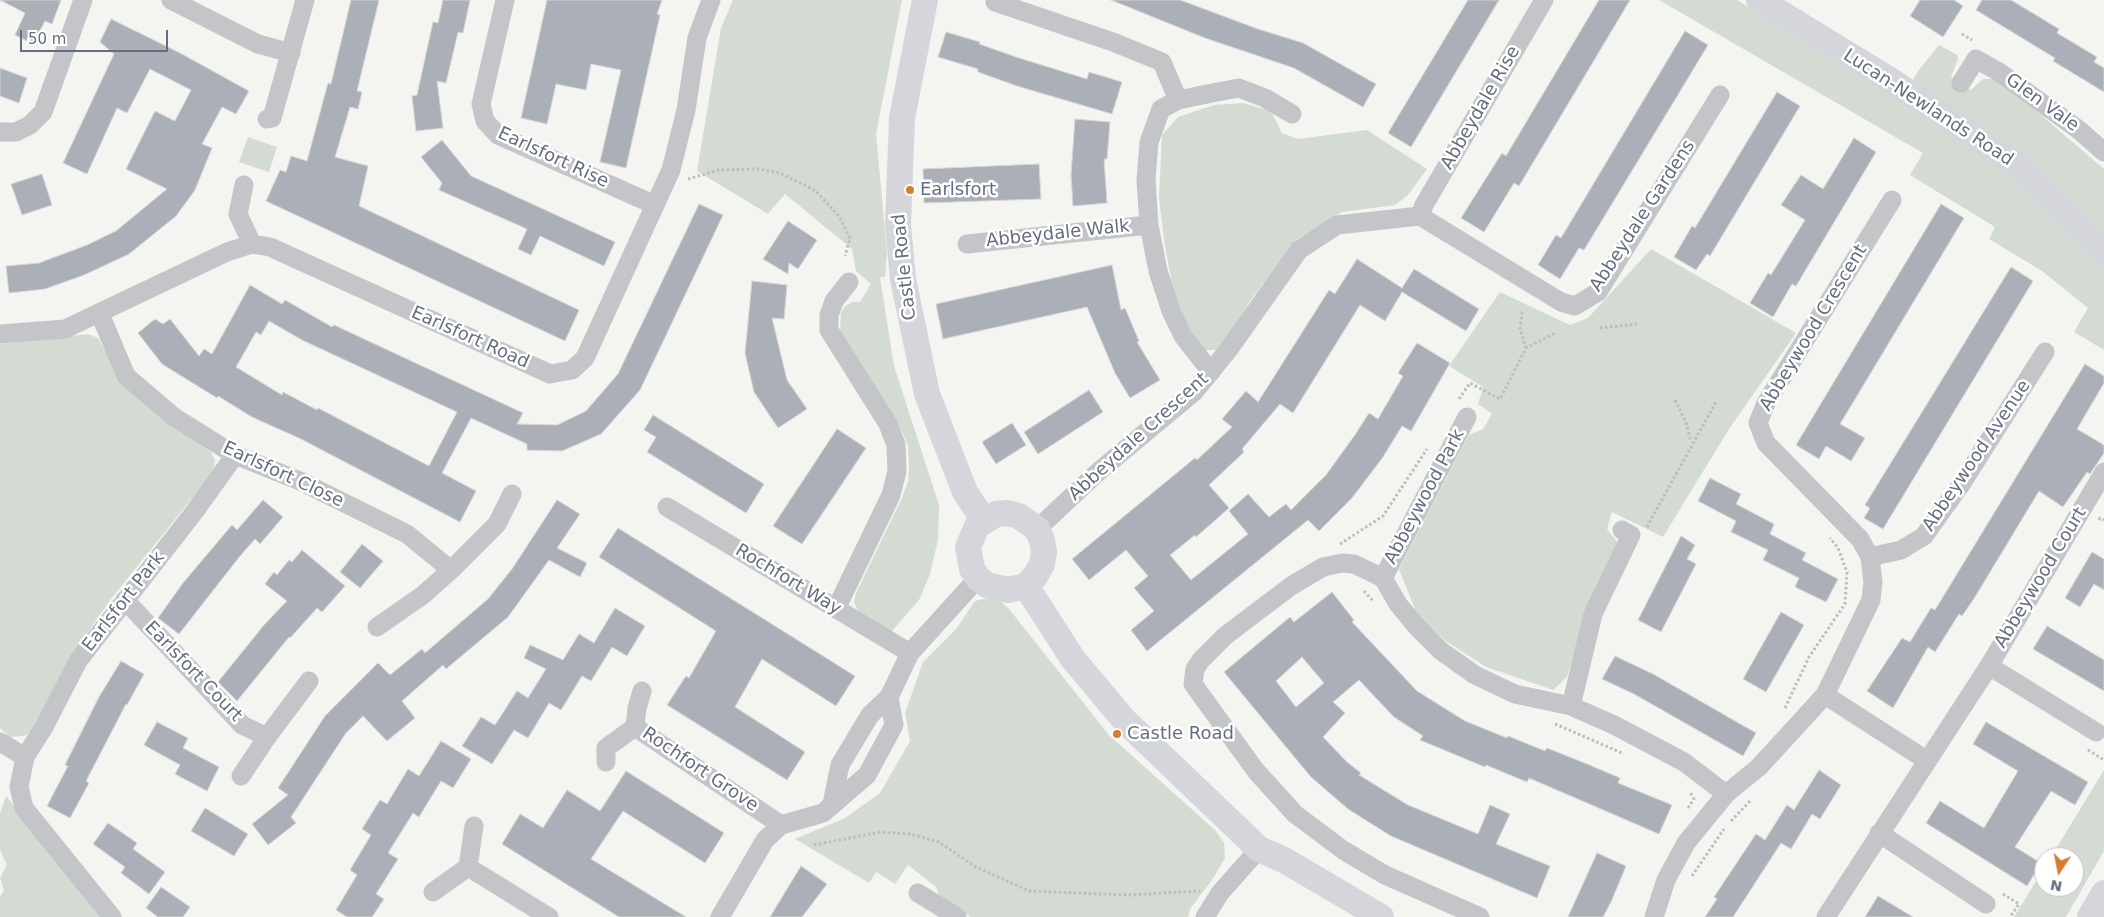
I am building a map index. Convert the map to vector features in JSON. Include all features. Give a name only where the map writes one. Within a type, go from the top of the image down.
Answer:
[{"type":"street","points":[[0,132],[16,132],[30,125],[43,112],[83,0]]},
{"type":"street","points":[[171,0],[258,44],[292,53]]},
{"type":"street","points":[[267,119],[272,118],[292,53],[305,0]]},
{"type":"street","name":"Earlsfort Rise","points":[[505,0],[481,104],[485,121],[498,135],[655,205]]},
{"type":"street","name":"Earlsfort Road","points":[[252,244],[270,247],[550,374],[572,370],[585,358],[671,170],[686,110],[697,38],[711,0]]},
{"type":"street","name":"Castle Road","points":[[925,0],[902,118],[898,224],[903,279],[912,330],[927,394],[965,492],[984,520]]},
{"type":"street","name":"Abbeydale Rise","points":[[1420,216],[1424,205],[1544,0]]},
{"type":"street","name":"Lucan-Newlands Road","points":[[1759,0],[1890,80],[2011,161],[2052,200],[2104,255]]},
{"type":"street","points":[[995,2],[1114,42],[1162,62],[1178,100]]},
{"type":"street","name":"Glen Vale","points":[[1961,83],[1976,59],[1999,72],[2079,130],[2104,152]]},
{"type":"street","points":[[1211,372],[1183,336],[1171,311],[1158,271],[1148,225],[1146,180],[1149,142],[1161,109],[1178,100],[1238,88],[1265,98],[1292,114]]},
{"type":"street","name":"Abbeydale Gardens","points":[[1420,216],[1561,302],[1575,306],[1598,292],[1720,95]]},
{"type":"street","points":[[0,334],[65,329],[227,252],[252,244],[238,214],[244,185]]},
{"type":"street","name":"Abbeywood Crescent","points":[[1654,917],[1666,880],[1686,843],[1726,794],[1759,768],[1825,695],[1872,600],[1873,582],[1870,557],[1860,539],[1766,443],[1758,423],[1766,403],[1892,200]]},
{"type":"street","name":"Abbeydale Crescent","points":[[1037,529],[1098,472],[1194,392],[1211,372],[1299,250],[1337,224],[1420,216]]},
{"type":"street","name":"Abbeydale Walk","points":[[966,244],[1148,225]]},
{"type":"street","points":[[836,609],[891,495],[898,470],[896,444],[888,424],[829,330],[829,315],[834,301],[849,282]]},
{"type":"street","name":"Earlsfort Close","points":[[100,314],[126,376],[174,417],[235,455],[300,482],[407,534],[451,570]]},
{"type":"street","name":"Abbeywood Avenue","points":[[1870,557],[1901,550],[1924,536],[1962,483],[2045,352]]},
{"type":"street","name":"Abbeywood Park","points":[[1383,578],[1463,409]]},
{"type":"street","name":"Earlsfort Park","points":[[112,917],[24,808],[19,787],[25,757],[44,727],[78,661],[195,511],[235,455]]},
{"type":"street","name":"Abbeywood Court","points":[[1826,917],[2099,494],[2104,472]]},
{"type":"street","points":[[377,627],[423,595],[451,570],[497,524],[512,494]]},
{"type":"street","name":"Rochfort Way","points":[[667,507],[910,653]]},
{"type":"street","points":[[1008,513],[1019,516],[1037,529],[1042,540],[1044,552],[1042,564],[1026,586],[1008,590],[997,588],[978,578],[972,569],[968,547],[971,536],[984,520],[996,514],[1008,513]]},
{"type":"street","points":[[1571,706],[1593,614],[1631,536],[1622,530]]},
{"type":"street","points":[[1480,917],[1385,875],[1343,850],[1295,814],[1256,771],[1193,684],[1195,669],[1224,636],[1291,586],[1323,566],[1342,563],[1354,564],[1383,578],[1398,604],[1416,627],[1441,651],[1475,675],[1515,694],[1571,706],[1668,753],[1698,772],[1726,794]]},
{"type":"street","points":[[832,804],[840,765],[870,715],[889,697],[910,653],[978,578]]},
{"type":"street","points":[[1026,586],[1073,659],[1125,722],[1259,849],[1284,860],[1381,917]]},
{"type":"street","name":"Earlsfort Court","points":[[125,600],[242,725],[266,736]]},
{"type":"street","name":"Abbeywood Court","points":[[1989,666],[2096,732]]},
{"type":"street","points":[[241,776],[266,736],[309,681]]},
{"type":"street","points":[[635,727],[637,708],[642,692]]},
{"type":"street","points":[[1825,695],[1926,760]]},
{"type":"street","points":[[720,917],[765,840],[781,825],[823,813],[867,775],[894,725],[889,697]]},
{"type":"street","name":"Rochfort Grove","points":[[606,762],[606,748],[635,727],[781,825]]},
{"type":"street","points":[[0,742],[25,757]]},
{"type":"street","points":[[433,892],[468,867],[474,826]]},
{"type":"street","points":[[1879,833],[1994,898]]},
{"type":"street","points":[[1205,917],[1220,893],[1259,849]]},
{"type":"street","points":[[468,867],[549,917]]},
{"type":"street","points":[[918,893],[957,917]]},
{"type":"street","points":[[2090,917],[2104,893]]},
{"type":"path","points":[[685,180],[719,170],[758,169],[780,174],[816,190],[839,216],[850,238],[844,256]]},
{"type":"path","points":[[1522,312],[1520,329],[1526,348]]},
{"type":"path","points":[[1600,328],[1636,324]]},
{"type":"path","points":[[1463,409],[1470,382],[1500,399],[1526,348],[1555,333]]},
{"type":"path","points":[[1675,400],[1686,422],[1691,443]]},
{"type":"path","points":[[1644,533],[1691,443],[1716,400]]},
{"type":"path","points":[[1332,546],[1340,544],[1382,516],[1431,442]]},
{"type":"path","points":[[2095,526],[2100,518],[2104,520]]},
{"type":"path","points":[[1781,714],[1809,657],[1845,604],[1847,572],[1838,548],[1828,536]]},
{"type":"path","points":[[1358,585],[1379,607]]},
{"type":"path","points":[[1550,722],[1630,757]]},
{"type":"path","points":[[2081,746],[2104,760]]},
{"type":"path","points":[[1687,787],[1694,798],[1687,809]]},
{"type":"path","points":[[1691,878],[1729,822],[1755,796]]},
{"type":"path","points":[[814,845],[880,832],[910,834],[939,842],[974,866],[1029,891],[1129,895],[1207,890]]},
{"type":"path","points":[[1994,898],[2019,904],[2010,917]]},
{"type":"shaded area","points":[[733,0],[902,0],[876,134],[887,253],[885,277],[880,277],[894,366],[939,505],[938,540],[930,574],[919,600],[891,632],[863,615],[857,609],[854,602],[856,593],[902,498],[908,481],[909,469],[908,446],[902,432],[840,332],[841,312],[845,306],[852,302],[860,302],[871,284],[856,271],[852,249],[785,194],[768,214],[697,171],[721,28]]},
{"type":"shaded area","points":[[1659,0],[1737,0],[1901,99],[1919,70],[1939,45],[1957,55],[1958,59],[1951,77],[1971,90],[1983,79],[1996,79],[2026,102],[2104,169],[2104,350],[2074,332],[2088,308],[2042,271],[1989,239],[1995,227],[1910,175],[1923,153]]},
{"type":"shaded area","points":[[1243,103],[1271,111],[1282,133],[1298,139],[1367,130],[1427,169],[1408,195],[1395,205],[1342,212],[1296,240],[1250,301],[1221,350],[1201,350],[1175,300],[1164,240],[1159,198],[1162,135],[1178,117],[1214,105]]},
{"type":"shaded area","points":[[248,137],[277,147],[269,172],[239,162]]},
{"type":"shaded area","points":[[1651,249],[1796,333],[1729,429],[1663,537],[1612,512],[1607,529],[1618,543],[1592,595],[1567,677],[1553,690],[1486,667],[1446,641],[1418,617],[1399,569],[1469,435],[1483,429],[1492,414],[1478,404],[1483,387],[1449,366],[1500,292],[1570,325],[1588,318]]},
{"type":"shaded area","points":[[88,334],[98,338],[121,379],[152,409],[211,452],[215,460],[214,467],[205,482],[111,599],[68,661],[31,732],[24,736],[10,737],[0,728],[0,344]]},
{"type":"shaded area","points":[[995,596],[1009,609],[1109,735],[1215,830],[1224,843],[1225,858],[1212,880],[1190,909],[1188,917],[971,917],[940,898],[936,887],[908,865],[895,884],[876,872],[869,883],[795,839],[845,818],[880,793],[910,741],[905,713],[923,662],[956,629],[975,601]]},
{"type":"shaded area","points":[[2104,770],[2104,851],[2084,886],[2084,847],[2057,847]]},
{"type":"shaded area","points":[[6,796],[101,917],[0,917],[0,897],[4,890],[0,878],[7,865],[0,850],[0,814]]},
{"type":"shaded area","points":[[2034,884],[2034,897],[2078,897],[2066,917],[2014,917]]},
{"type":"building","points":[[0,0],[61,0],[52,24],[45,21],[33,44],[15,35],[25,13]]},
{"type":"building","points":[[351,0],[379,0],[357,91],[362,92],[358,109],[350,107],[335,157],[368,166],[359,206],[579,310],[565,341],[266,201],[280,170],[286,172],[291,156],[307,161],[328,83],[331,84]]},
{"type":"building","points":[[443,0],[470,0],[463,33],[458,32],[446,83],[437,81],[443,128],[416,131],[412,96],[417,95],[433,22],[438,23]]},
{"type":"building","points":[[547,0],[662,0],[657,14],[660,15],[626,168],[600,162],[621,70],[591,64],[586,90],[556,84],[547,124],[521,118]]},
{"type":"building","points":[[1111,0],[1180,0],[1258,29],[1303,43],[1376,84],[1363,107],[1294,68],[1205,38]]},
{"type":"building","points":[[1468,0],[1499,0],[1411,147],[1388,133]]},
{"type":"building","points":[[1599,0],[1630,0],[1519,186],[1514,183],[1484,232],[1461,218],[1502,153],[1506,156]]},
{"type":"building","points":[[1920,0],[1954,0],[1963,6],[1943,37],[1910,16]]},
{"type":"building","points":[[1982,0],[2011,0],[2059,29],[2057,33],[2097,57],[2094,62],[2104,68],[2104,92],[2053,61],[2055,58],[1976,10]]},
{"type":"building","points":[[111,19],[180,53],[249,91],[236,114],[222,107],[202,144],[212,148],[195,190],[176,216],[129,254],[84,275],[45,289],[9,293],[6,266],[39,263],[87,245],[116,231],[167,189],[126,169],[155,111],[175,121],[191,90],[150,69],[127,113],[117,108],[87,174],[63,163],[114,54],[100,42]]},
{"type":"building","points":[[1685,31],[1708,45],[1584,250],[1579,248],[1560,279],[1538,265],[1556,235],[1561,238]]},
{"type":"building","points":[[946,32],[980,42],[979,44],[1019,58],[1087,79],[1089,72],[1122,82],[1112,114],[1017,86],[978,72],[978,69],[938,57]]},
{"type":"building","points":[[0,68],[27,78],[19,103],[0,96]]},
{"type":"building","points":[[1777,92],[1800,106],[1710,256],[1707,254],[1696,270],[1674,257],[1692,226],[1695,228]]},
{"type":"building","points":[[1075,119],[1110,122],[1107,159],[1104,159],[1107,203],[1073,206],[1071,175]]},
{"type":"building","points":[[1854,138],[1876,152],[1796,286],[1792,284],[1773,317],[1750,303],[1768,273],[1771,275],[1805,220],[1781,205],[1801,175],[1823,189]]},
{"type":"building","points":[[442,140],[471,176],[615,242],[604,266],[540,236],[531,255],[518,249],[527,229],[439,190],[442,183],[421,157]]},
{"type":"building","points":[[1039,164],[1041,199],[924,203],[923,169]]},
{"type":"building","points":[[42,174],[52,205],[22,215],[11,184]]},
{"type":"building","points":[[699,204],[723,215],[640,390],[601,434],[562,451],[527,450],[527,444],[471,418],[442,473],[476,491],[460,522],[301,439],[252,417],[218,396],[217,398],[162,364],[138,333],[155,319],[163,324],[170,319],[199,356],[204,349],[212,354],[250,285],[282,304],[285,300],[332,327],[334,325],[523,413],[517,424],[557,425],[586,411],[618,374]],"holes":[[[269,321],[302,340],[457,412],[429,466],[318,408],[317,410],[283,392],[282,395],[236,367],[256,332],[261,335]]]},
{"type":"building","points":[[1941,204],[1964,218],[1840,424],[1865,438],[1851,461],[1826,446],[1819,459],[1796,445]]},
{"type":"building","points":[[788,221],[817,240],[798,269],[789,263],[788,274],[763,259]]},
{"type":"building","points":[[1357,259],[1402,288],[1414,269],[1479,309],[1466,331],[1402,292],[1385,321],[1360,305],[1293,413],[1280,404],[1242,449],[1244,452],[1209,485],[1229,508],[1196,537],[1195,535],[1170,555],[1191,580],[1248,534],[1229,511],[1248,494],[1269,517],[1286,504],[1291,510],[1326,475],[1369,413],[1378,419],[1403,376],[1398,373],[1417,343],[1450,363],[1411,431],[1402,426],[1383,457],[1352,498],[1319,531],[1308,520],[1147,651],[1131,630],[1154,611],[1134,588],[1148,576],[1126,550],[1089,580],[1072,559],[1195,458],[1197,460],[1232,427],[1222,419],[1246,391],[1258,402],[1329,290],[1335,294]]},
{"type":"building","points":[[1112,265],[1121,310],[1125,308],[1139,341],[1137,342],[1160,380],[1130,398],[1115,373],[1087,307],[943,339],[936,304]]},
{"type":"building","points":[[2011,267],[2033,281],[1883,529],[1864,518],[1870,508],[1865,505]]},
{"type":"building","points":[[752,281],[787,285],[784,319],[772,318],[787,380],[807,409],[778,428],[754,392],[745,353]]},
{"type":"building","points":[[2085,364],[2104,376],[2104,383],[2077,429],[2104,445],[2104,453],[2090,474],[2087,472],[2063,507],[2039,491],[1975,597],[1962,616],[1959,614],[1935,652],[1928,647],[1893,708],[1867,691],[1902,638],[1910,642],[1931,608],[1935,610]]},
{"type":"building","points":[[1089,390],[1103,412],[1038,454],[1024,432]]},
{"type":"building","points":[[653,415],[764,484],[746,513],[647,452],[656,437],[644,430]]},
{"type":"building","points":[[1012,423],[1026,445],[996,464],[982,442]]},
{"type":"building","points":[[837,429],[866,448],[802,544],[773,526]]},
{"type":"building","points":[[1710,478],[1741,494],[1736,504],[1774,524],[1770,534],[1806,553],[1802,560],[1838,579],[1826,602],[1795,587],[1799,578],[1763,560],[1768,550],[1731,532],[1736,521],[1698,501]]},
{"type":"building","points":[[263,500],[283,517],[260,544],[255,539],[179,634],[158,618],[183,583],[232,525],[237,530]]},
{"type":"building","points":[[557,500],[580,514],[557,548],[587,563],[580,577],[549,560],[508,617],[446,669],[443,665],[402,701],[415,718],[387,741],[363,716],[346,733],[291,817],[296,823],[268,845],[252,824],[288,795],[278,788],[325,716],[378,663],[390,675],[422,649],[425,653],[488,599],[512,569]]},
{"type":"building","points":[[618,528],[855,676],[836,706],[762,659],[735,707],[805,752],[787,780],[667,705],[686,676],[689,678],[716,631],[599,557]]},
{"type":"building","points":[[1681,536],[1695,545],[1687,559],[1696,564],[1661,632],[1638,620]]},
{"type":"building","points":[[362,544],[383,561],[360,588],[340,572]]},
{"type":"building","points":[[302,550],[345,586],[322,612],[317,608],[289,637],[237,701],[218,682],[264,625],[287,601],[265,584],[274,572],[277,575],[289,560],[292,562]]},
{"type":"building","points":[[2092,552],[2104,559],[2104,590],[2094,584],[2080,607],[2065,598]]},
{"type":"building","points":[[1332,592],[1354,620],[1352,622],[1417,691],[1465,721],[1507,738],[1508,736],[1545,751],[1547,748],[1587,764],[1620,778],[1618,783],[1672,805],[1659,834],[1529,778],[1527,782],[1420,740],[1423,736],[1394,717],[1359,680],[1333,702],[1345,713],[1323,737],[1347,762],[1361,773],[1359,775],[1408,805],[1478,834],[1490,805],[1510,814],[1496,844],[1550,866],[1537,898],[1391,836],[1348,809],[1311,777],[1224,672],[1290,617],[1294,622]],"holes":[[[1302,657],[1324,683],[1296,707],[1276,681]]]},
{"type":"building","points":[[615,608],[645,626],[627,656],[612,647],[591,681],[582,676],[561,710],[549,703],[528,738],[514,730],[492,764],[462,746],[481,717],[495,725],[517,691],[528,698],[546,669],[524,658],[530,645],[563,660],[579,634],[594,643]]},
{"type":"building","points":[[1781,612],[1804,625],[1766,692],[1743,679]]},
{"type":"building","points":[[2047,626],[2104,660],[2104,691],[2033,649]]},
{"type":"building","points":[[1615,656],[1653,674],[1756,733],[1743,756],[1634,694],[1602,679]]},
{"type":"building","points":[[121,661],[144,674],[126,704],[86,781],[89,783],[70,818],[47,806],[68,766],[65,765],[99,697]]},
{"type":"building","points":[[157,722],[188,738],[183,748],[219,767],[207,791],[175,774],[180,765],[144,745]]},
{"type":"building","points":[[1986,722],[2088,782],[2075,805],[2051,791],[2015,847],[2034,859],[2034,874],[2027,886],[1926,823],[1940,801],[1984,828],[2018,771],[1973,744]]},
{"type":"building","points":[[441,741],[471,759],[453,788],[441,781],[419,817],[413,813],[388,853],[398,859],[376,894],[384,899],[372,917],[347,917],[336,910],[357,875],[350,870],[371,835],[362,829],[380,800],[387,804],[408,769],[419,776]]},
{"type":"building","points":[[1819,770],[1841,785],[1820,819],[1812,814],[1791,849],[1781,843],[1733,917],[1705,917],[1717,899],[1714,897],[1756,834],[1765,840],[1787,805],[1794,810]]},
{"type":"building","points":[[626,771],[724,833],[705,863],[623,811],[591,859],[686,917],[619,917],[502,844],[520,814],[543,828],[567,790],[600,811]]},
{"type":"building","points":[[205,808],[248,834],[234,856],[191,831]]},
{"type":"building","points":[[108,823],[137,843],[133,849],[165,872],[149,894],[121,873],[125,867],[93,844]]},
{"type":"building","points":[[1597,853],[1626,866],[1611,902],[1603,917],[1568,917]]},
{"type":"building","points":[[801,866],[827,884],[802,917],[770,917]]},
{"type":"building","points":[[161,887],[190,907],[183,917],[158,917],[146,908]]},
{"type":"building","points":[[1878,896],[1913,917],[1865,917]]},
{"type":"place","name":"Earlsfort","points":[[910,190]]},
{"type":"place","name":"Castle Road","points":[[1117,734]]}]
